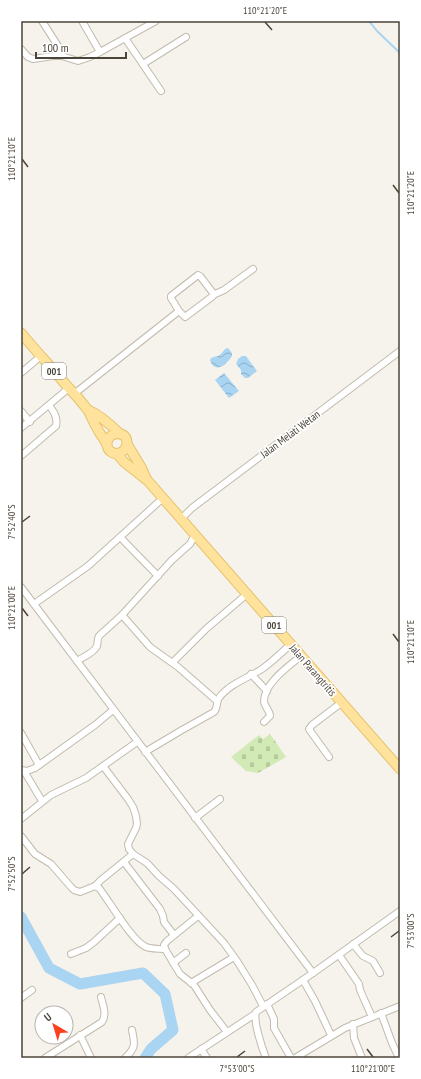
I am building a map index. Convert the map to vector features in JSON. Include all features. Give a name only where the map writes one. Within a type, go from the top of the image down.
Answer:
[{"type":"main road","name":"001","points":[[21,333],[88,410],[97,429],[107,443],[107,446],[111,452],[117,454]]},
{"type":"main road","name":"001","points":[[88,410],[106,421],[126,438],[127,444]]},
{"type":"main road","points":[[107,443],[107,440],[111,435],[120,434]]},
{"type":"main road","name":"Jalan Parangtritis","points":[[127,444],[148,481]]},
{"type":"main road","points":[[117,454],[125,449],[127,444]]},
{"type":"main road","name":"Jalan Parangtritis","points":[[117,454],[124,462],[148,481],[400,769]]},
{"type":"street","points":[[42,21],[58,46],[62,56]]},
{"type":"street","points":[[82,21],[100,52]]},
{"type":"street","points":[[21,49],[28,57],[32,59],[62,56],[78,61],[100,52],[156,21]]},
{"type":"street","points":[[142,64],[186,37]]},
{"type":"street","points":[[125,38],[161,91]]},
{"type":"street","points":[[213,295],[198,275],[171,296],[171,298],[184,317],[213,295],[224,290],[253,269]]},
{"type":"street","points":[[21,428],[49,405],[71,391],[180,311]]},
{"type":"street","name":"Jalan Melati Wetan","points":[[181,519],[192,508],[400,351]]},
{"type":"street","points":[[21,373],[41,356]]},
{"type":"street","points":[[21,456],[56,426],[56,415],[49,405]]},
{"type":"street","points":[[21,411],[30,422]]},
{"type":"street","points":[[34,604],[88,566],[163,498]]},
{"type":"street","points":[[77,661],[97,647],[99,636],[122,615],[172,560],[190,544],[195,535]]},
{"type":"street","points":[[120,537],[158,576]]},
{"type":"street","points":[[21,587],[312,973]]},
{"type":"street","points":[[173,662],[206,629],[247,594]]},
{"type":"street","points":[[122,615],[150,647],[173,662],[217,701]]},
{"type":"street","points":[[145,752],[214,712],[219,697],[242,679],[268,665],[290,644]]},
{"type":"street","points":[[264,722],[270,716],[264,702],[271,684],[278,675],[301,656]]},
{"type":"street","points":[[252,674],[267,692]]},
{"type":"street","points":[[329,757],[309,729],[312,725],[342,703]]},
{"type":"street","points":[[42,802],[22,771],[31,770],[39,765],[95,725],[113,710]]},
{"type":"street","points":[[21,733],[39,765]]},
{"type":"street","points":[[21,819],[51,795],[86,778],[137,742]]},
{"type":"street","points":[[103,766],[128,799],[135,812],[137,820],[136,828],[128,846],[129,849],[133,854],[147,863],[182,897],[234,957],[274,1019],[275,1029],[291,1058]]},
{"type":"street","points":[[195,818],[220,799]]},
{"type":"street","points":[[21,836],[35,854],[51,864],[74,890],[80,892],[95,886],[133,854]]},
{"type":"street","points":[[124,862],[160,909],[164,922],[174,935]]},
{"type":"street","points":[[95,886],[99,888],[120,918],[143,945],[151,948],[165,949]]},
{"type":"street","points":[[188,1058],[255,1014],[265,1005],[398,913],[400,920]]},
{"type":"street","points":[[198,916],[165,943],[165,949],[182,977],[196,988],[210,1010],[227,1032]]},
{"type":"street","points":[[71,954],[86,948],[120,918]]},
{"type":"street","points":[[354,944],[363,956],[373,961],[380,973]]},
{"type":"street","points":[[173,963],[186,953]]},
{"type":"street","points":[[339,955],[359,984],[360,990],[372,1017]]},
{"type":"street","points":[[191,983],[234,957]]},
{"type":"street","points":[[303,980],[312,995],[331,1035]]},
{"type":"street","points":[[21,998],[32,990]]},
{"type":"street","points":[[45,1058],[104,1020],[105,1012],[101,997]]},
{"type":"street","points":[[295,1058],[331,1035],[353,1024],[400,1006]]},
{"type":"street","points":[[382,1013],[392,1043],[399,1058]]},
{"type":"street","points":[[255,1014],[257,1028],[266,1058]]},
{"type":"street","points":[[353,1024],[354,1038],[362,1058]]},
{"type":"street","points":[[125,1058],[134,1048],[135,1041],[132,1030]]},
{"type":"street","points":[[80,1036],[91,1058]]},
{"type":"street","points":[[201,1049],[207,1058]]},
{"type":"green space","points":[[270,734],[286,757],[258,773],[246,771],[231,757],[259,735],[263,739]]},
{"type":"water","points":[[228,348],[232,353],[232,356],[221,367],[215,367],[210,360],[211,358],[219,355]]},
{"type":"water","points":[[242,356],[246,356],[257,371],[248,378],[245,378],[241,374],[241,370],[236,364],[238,359]]},
{"type":"water","points":[[224,373],[239,391],[229,398],[215,380]]},
{"type":"waterway","points":[[369,21],[377,31],[400,53]]},
{"type":"waterway","points":[[21,917],[49,968],[80,984],[143,973],[165,994],[173,1030],[151,1049],[145,1058]]}]
